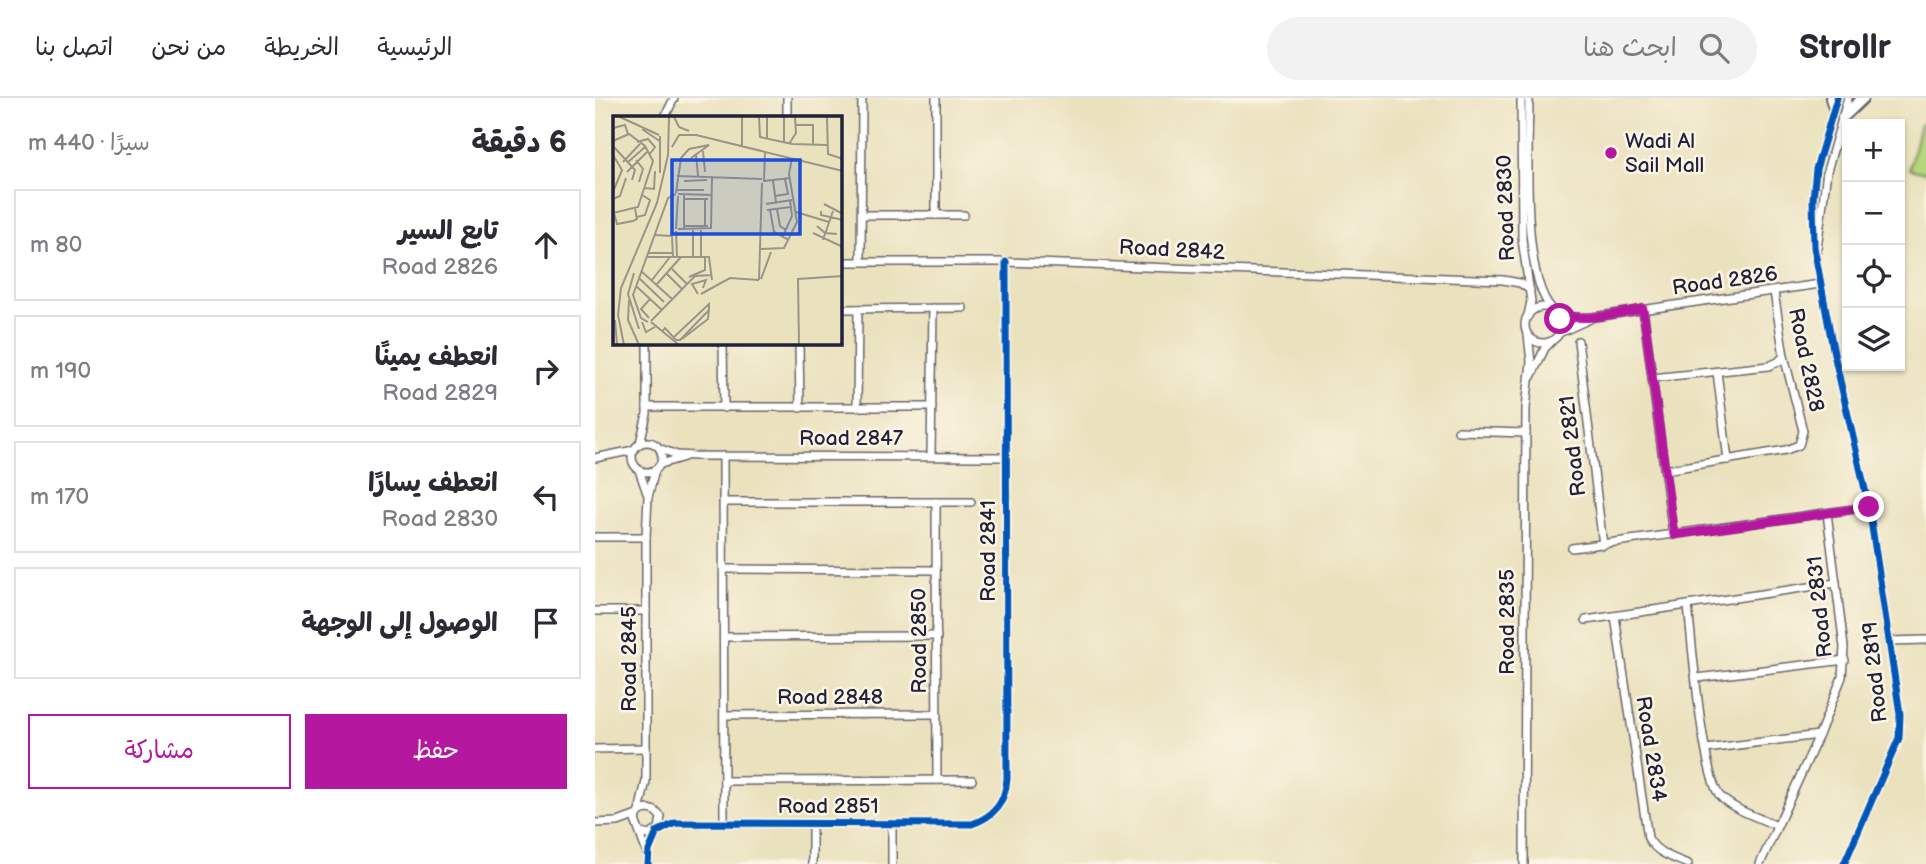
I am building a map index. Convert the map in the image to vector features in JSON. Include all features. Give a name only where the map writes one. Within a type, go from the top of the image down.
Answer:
[{"type":"main road","points":[[1843,117],[1863,98]]},
{"type":"street","points":[[665,116],[674,98]]},
{"type":"street","points":[[787,98],[787,116]]},
{"type":"street","points":[[861,261],[862,98]]},
{"type":"street","points":[[936,98],[936,215]]},
{"type":"street","name":"Road 2830","points":[[1521,98],[1523,239],[1530,290],[1528,316]]},
{"type":"street","name":"Road 2830","points":[[1529,98],[1529,221],[1535,271],[1543,297],[1554,311]]},
{"type":"street","name":"Road 2819","points":[[1816,257],[1827,171],[1848,98]]},
{"type":"street","name":"Road 2819","points":[[1834,101],[1816,169],[1813,243],[1869,507],[1900,714],[1899,738],[1844,864]]},
{"type":"street","points":[[1816,169],[1827,171]]},
{"type":"street","points":[[1813,199],[1823,198]]},
{"type":"street","points":[[862,215],[964,215]]},
{"type":"street","name":"Road 2842","points":[[842,261],[1006,262],[1503,280],[1520,283],[1530,290]]},
{"type":"street","name":"Road 2841","points":[[972,824],[994,812],[1006,791],[1006,262]]},
{"type":"street","name":"Road 2842","points":[[1503,280],[1535,271]]},
{"type":"street","name":"Road 2826","points":[[1554,311],[1563,316],[1593,317],[1820,285]]},
{"type":"street","name":"Road 2828","points":[[1665,470],[1793,448],[1803,439],[1802,423],[1784,356],[1774,292]]},
{"type":"street","points":[[1540,307],[1554,311],[1560,324],[1556,336],[1541,342],[1528,335],[1525,325],[1528,316],[1540,307]]},
{"type":"street","points":[[932,456],[933,308]]},
{"type":"street","points":[[842,309],[963,308]]},
{"type":"street","points":[[857,407],[858,309]]},
{"type":"street","points":[[1643,309],[1674,535]]},
{"type":"street","name":"Road 2826","points":[[1556,336],[1593,317]]},
{"type":"street","name":"Road 2835","points":[[1524,864],[1526,433],[1531,362],[1528,335]]},
{"type":"street","name":"Road 2835","points":[[1529,381],[1545,348],[1556,336]]},
{"type":"street","name":"Road 2821","points":[[1578,341],[1603,545]]},
{"type":"street","points":[[595,458],[634,450],[640,443],[647,410],[647,345]]},
{"type":"street","points":[[723,345],[724,408]]},
{"type":"street","points":[[799,345],[800,408]]},
{"type":"street","points":[[1652,378],[1769,366],[1784,356]]},
{"type":"street","points":[[1717,372],[1728,460]]},
{"type":"street","points":[[647,410],[932,407]]},
{"type":"street","points":[[611,456],[633,463],[639,470],[647,472],[658,467],[661,449],[655,443],[647,410]]},
{"type":"street","points":[[1458,431],[1526,433]]},
{"type":"street","points":[[640,443],[655,443]]},
{"type":"street","name":"Road 2847","points":[[661,449],[677,455],[695,456],[1006,457]]},
{"type":"street","points":[[633,463],[634,450]]},
{"type":"street","name":"Road 2847","points":[[658,467],[678,458],[695,456]]},
{"type":"street","points":[[723,456],[724,823]]},
{"type":"street","name":"Road 2845","points":[[638,814],[646,781],[648,497],[658,467]]},
{"type":"street","name":"Road 2845","points":[[639,470],[648,497]]},
{"type":"street","points":[[723,502],[971,502]]},
{"type":"street","name":"Road 2850","points":[[936,502],[937,780]]},
{"type":"street","points":[[1572,548],[1869,507]]},
{"type":"street","name":"Road 2831","points":[[1760,864],[1819,735],[1842,677],[1845,660],[1827,513]]},
{"type":"street","points":[[595,537],[646,537]]},
{"type":"street","points":[[724,569],[936,570]]},
{"type":"street","points":[[1586,620],[1836,583]]},
{"type":"street","points":[[1688,607],[1712,780],[1725,800],[1777,826]]},
{"type":"street","points":[[595,611],[646,611]]},
{"type":"street","name":"Road 2834","points":[[1615,616],[1648,838],[1652,846],[1663,854],[1688,864]]},
{"type":"street","points":[[724,636],[937,636]]},
{"type":"street","points":[[1889,641],[1926,640]]},
{"type":"street","points":[[1696,678],[1845,660]]},
{"type":"street","name":"Road 2848","points":[[724,715],[937,714]]},
{"type":"street","points":[[1706,749],[1819,735]]},
{"type":"street","points":[[595,749],[646,748]]},
{"type":"street","points":[[724,780],[972,780]]},
{"type":"street","name":"Road 2845","points":[[646,781],[657,812]]},
{"type":"street","points":[[608,823],[638,814],[644,809],[657,812],[661,825],[648,862]]},
{"type":"street","name":"Road 2851","points":[[657,812],[667,819],[684,823]]},
{"type":"street","points":[[638,814],[635,825],[648,862]]},
{"type":"street","points":[[595,823],[608,823],[649,835],[657,832]]},
{"type":"street","name":"Road 2851","points":[[657,832],[675,823],[972,824]]},
{"type":"street","points":[[812,823],[812,864]]},
{"type":"street","points":[[892,824],[893,864]]},
{"type":"green space","points":[[1920,124],[1926,126],[1926,173],[1909,169]]},
{"type":"cycle path","points":[[1837,98],[1816,169],[1813,199],[1814,247],[1834,354],[1869,507],[1900,714],[1899,738],[1844,864]]},
{"type":"cycle path","points":[[648,864],[649,851],[657,832],[675,823],[972,824],[987,817],[1001,801],[1007,779],[1006,262]]},
{"type":"place","name":"Wadi Al Sail Mall","points":[[1611,153]]},
{"type":"route","points":[[1560,319],[1554,311],[1563,316],[1593,317],[1643,309],[1674,535],[1869,507]]}]
